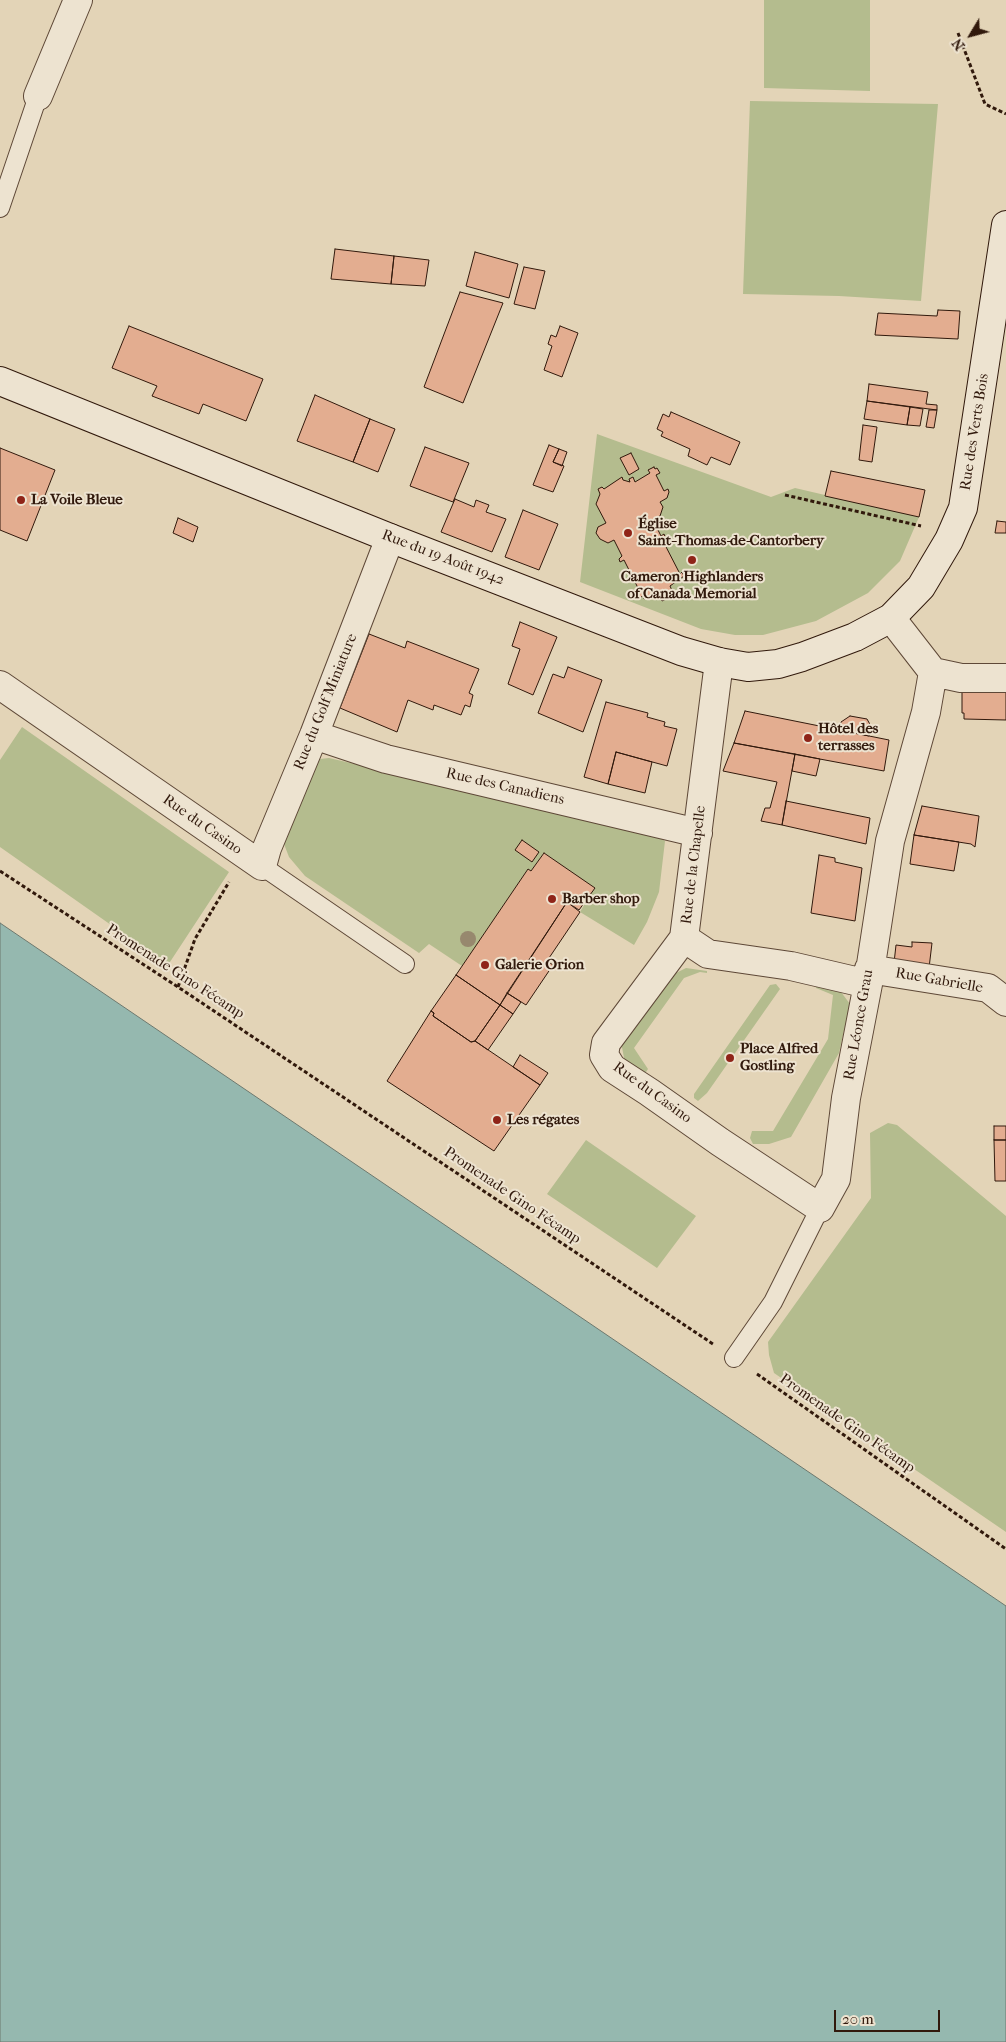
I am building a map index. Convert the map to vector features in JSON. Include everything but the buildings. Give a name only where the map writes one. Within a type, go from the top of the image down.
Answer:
[{"type":"street","points":[[38,96],[78,0]]},
{"type":"street","name":"Rue des Verts Bois","points":[[891,618],[921,587],[949,540],[963,508],[1006,225]]},
{"type":"street","name":"Rue du 19 Août 1942","points":[[0,381],[390,538],[681,651],[719,662],[748,667],[778,664],[855,637],[891,618]]},
{"type":"street","name":"Rue du Golf Miniature","points":[[252,860],[266,848],[314,735],[390,538]]},
{"type":"street","points":[[891,618],[933,672],[962,678],[1006,678]]},
{"type":"street","name":"Rue de la Chapelle","points":[[719,662],[684,938],[708,954],[868,976]]},
{"type":"street","name":"Rue Léonce Grau","points":[[820,1208],[836,1179],[846,1098],[890,841],[926,712],[933,672]]},
{"type":"street","name":"Rue du Casino","points":[[0,685],[252,860]]},
{"type":"street","name":"Rue des Canadiens","points":[[314,735],[386,759],[698,832]]},
{"type":"street","name":"Rue du Casino","points":[[684,938],[606,1043],[604,1055],[612,1068],[820,1208]]},
{"type":"street","name":"Rue Gabrielle","points":[[868,976],[988,988],[1006,1002]]},
{"type":"lane","points":[[0,208],[38,96]]},
{"type":"lane","name":"Rue du Casino","points":[[252,860],[405,964]]},
{"type":"lane","name":"Rue Léonce Grau","points":[[734,1358],[773,1302],[820,1208]]},
{"type":"path","points":[[958,33],[985,104],[1006,114]]},
{"type":"path","points":[[785,495],[917,525]]},
{"type":"path","points":[[178,987],[195,939],[238,867],[252,860]]},
{"type":"path","name":"Promenade Gino Fécamp","points":[[0,871],[178,987],[734,1358],[1006,1549]]},
{"type":"green space","points":[[764,0],[870,0],[870,91],[764,88]]},
{"type":"green space","points":[[750,101],[938,104],[921,301],[839,296],[743,294]]},
{"type":"green space","points":[[597,434],[771,497],[795,488],[919,517],[900,561],[868,593],[816,621],[763,635],[735,635],[701,629],[580,582]]},
{"type":"green space","points":[[22,727],[229,872],[168,965],[0,847],[0,760]]},
{"type":"green space","points":[[329,758],[649,832],[665,841],[659,892],[647,922],[634,945],[580,912],[594,888],[544,853],[531,871],[528,869],[462,966],[429,944],[419,953],[305,876],[289,857],[284,844],[313,764],[320,759]]},
{"type":"green space","points":[[686,968],[707,971],[707,973],[700,972],[684,978],[634,1048],[648,1069],[644,1075],[625,1063],[621,1042],[670,976]]},
{"type":"green space","points":[[776,984],[780,989],[707,1093],[698,1101],[694,1098],[694,1094],[770,985]]},
{"type":"green space","points":[[815,985],[838,988],[850,1004],[839,1053],[791,1137],[769,1144],[753,1144],[750,1138],[752,1131],[773,1131],[828,1039],[833,995],[816,988]]},
{"type":"green space","points":[[888,1123],[897,1125],[1006,1216],[1006,1532],[774,1373],[768,1342],[871,1198],[870,1133]]},
{"type":"green space","points":[[586,1140],[696,1216],[657,1268],[547,1194]]},
{"type":"water","points":[[0,923],[1006,1606],[1006,2042],[0,2042]]},
{"type":"place","name":"La Voile Bleue","points":[[21,500]]},
{"type":"place","name":"Église Saint-Thomas-de-Cantorbery","points":[[628,533]]},
{"type":"place","name":"Cameron Highlanders of Canada Memorial","points":[[692,560]]},
{"type":"place","name":"Hôtel des terrasses","points":[[808,738]]},
{"type":"place","name":"Barber shop","points":[[552,899]]},
{"type":"place","name":"Galerie Orion","points":[[485,965]]},
{"type":"place","name":"Place Alfred Gostling","points":[[730,1058]]},
{"type":"place","name":"Les régates","points":[[497,1120]]}]
